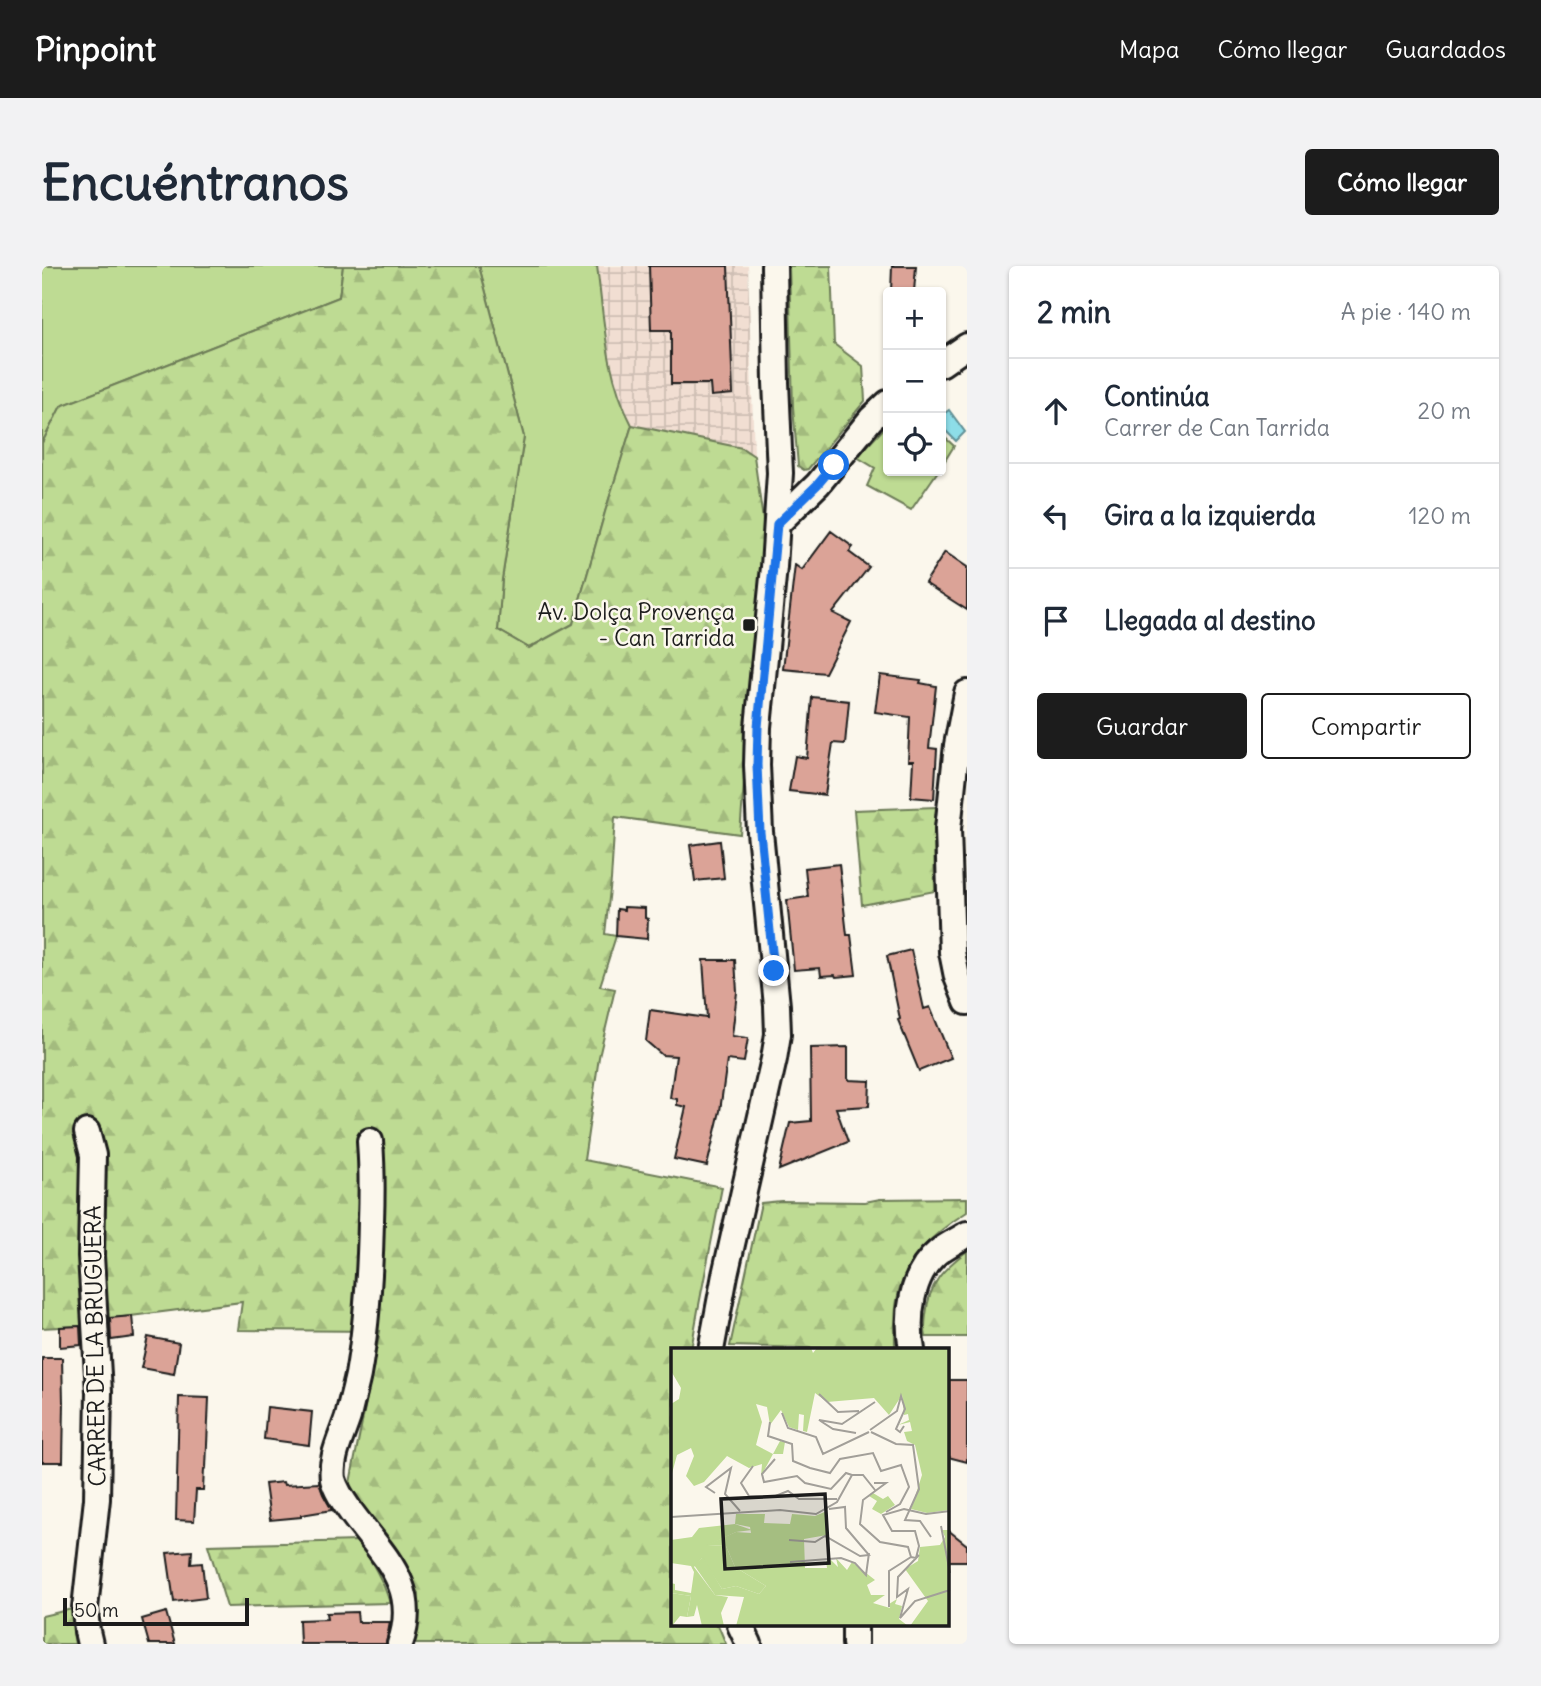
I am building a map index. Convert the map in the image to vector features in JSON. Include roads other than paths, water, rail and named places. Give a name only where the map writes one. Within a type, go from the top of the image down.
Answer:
[{"type":"street","points":[[711,1348],[778,1034],[760,832],[757,765],[758,727],[777,524],[780,450],[774,266]]},
{"type":"street","points":[[946,360],[967,346]]},
{"type":"street","points":[[777,524],[818,484],[883,408]]},
{"type":"street","points":[[967,693],[957,745],[948,829],[952,952],[957,977],[967,1002]]},
{"type":"street","name":"CARRER DE LA BRUGUERA","points":[[87,1132],[93,1155],[91,1266],[99,1392],[97,1499],[85,1608],[90,1644]]},
{"type":"street","points":[[370,1140],[373,1173],[370,1274],[365,1331],[357,1378],[334,1462],[334,1479],[339,1495],[390,1563],[403,1587],[407,1619],[400,1644]]},
{"type":"street","points":[[912,1348],[909,1335],[911,1302],[922,1269],[938,1251],[967,1234]]},
{"type":"street","points":[[741,1626],[750,1644]]},
{"type":"street","points":[[855,1626],[855,1644]]},
{"type":"water","points":[[949,410],[965,432],[956,441],[946,431],[946,412]]},
{"type":"place","name":"Av. Dolça Provença - Can Tarrida","points":[[749,625]]}]
